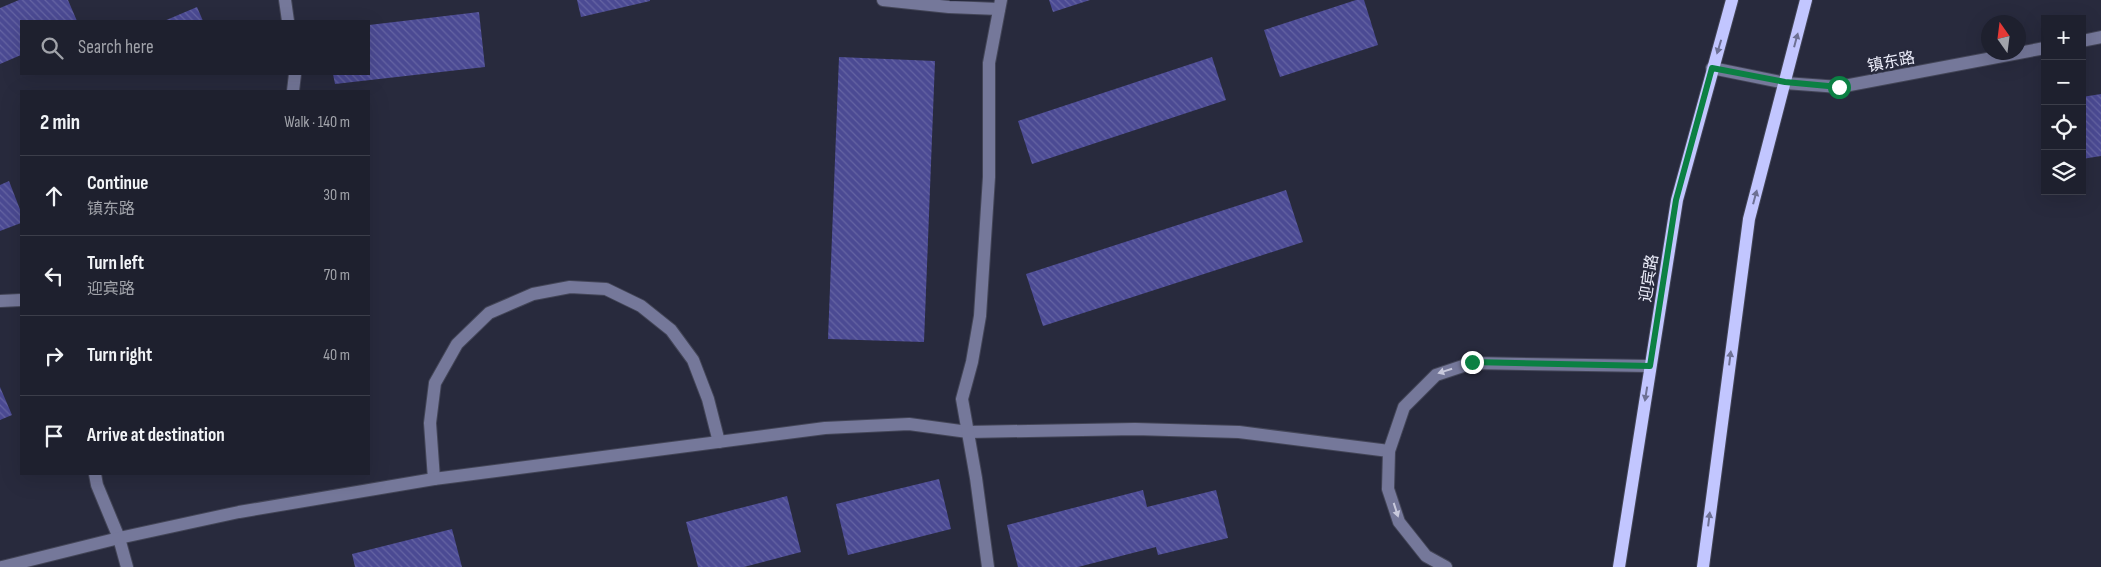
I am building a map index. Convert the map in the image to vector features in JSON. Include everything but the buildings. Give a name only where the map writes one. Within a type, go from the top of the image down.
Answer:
[{"type":"main road","name":"迎宾路","points":[[1618,567],[1676,200],[1732,0]]},
{"type":"main road","points":[[1703,567],[1749,219],[1806,0]]},
{"type":"street","points":[[285,0],[288,20]]},
{"type":"street","points":[[883,0],[949,7],[1000,4],[989,63],[989,177],[980,316],[962,399],[988,567]]},
{"type":"street","points":[[2086,40],[2101,37]]},
{"type":"street","name":"镇东路","points":[[1712,68],[1785,82],[1839,87],[2041,49]]},
{"type":"street","points":[[293,90],[295,75]]},
{"type":"street","points":[[434,479],[430,423],[435,383],[457,344],[489,313],[532,294],[570,286],[606,289],[641,306],[671,330],[693,360],[708,399],[719,442]]},
{"type":"street","points":[[0,301],[20,300]]},
{"type":"street","points":[[1446,567],[1426,556],[1399,522],[1388,489],[1389,451],[1404,408],[1436,374],[1472,362],[1650,366]]},
{"type":"street","points":[[2,567],[119,538],[239,512],[434,479],[825,428],[909,424],[968,432],[1135,429],[1239,432],[1389,451]]},
{"type":"street","points":[[95,475],[97,485],[119,538],[127,567]]},
{"type":"route","points":[[1472,362],[1650,366],[1676,200],[1712,68],[1785,82],[1839,87]]}]
